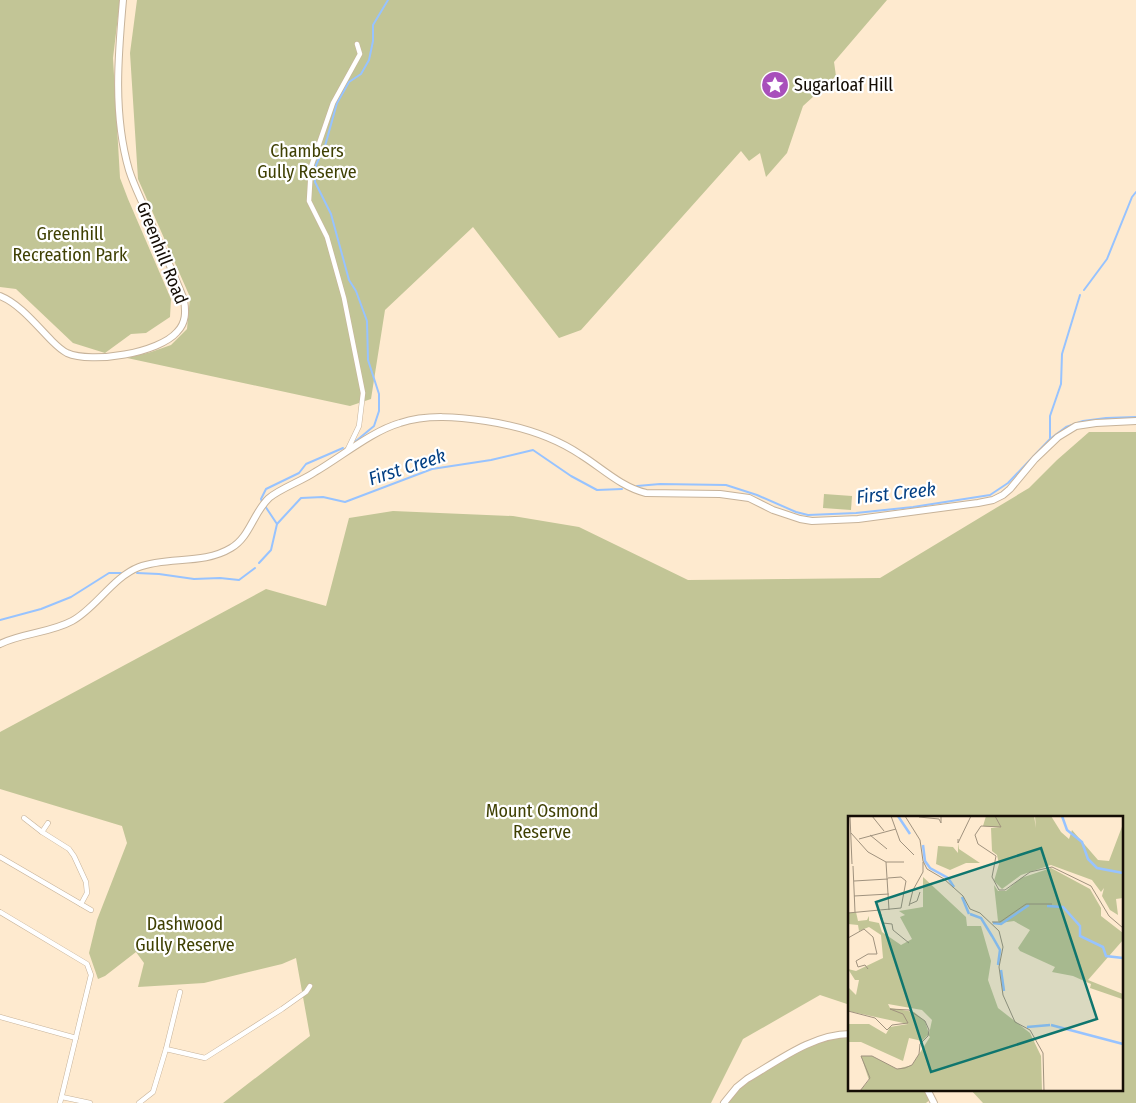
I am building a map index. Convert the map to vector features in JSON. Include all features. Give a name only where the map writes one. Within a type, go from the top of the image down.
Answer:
[{"type":"street","name":"Greenhill Road","points":[[0,296],[13,303],[58,347],[78,356],[91,358],[126,354],[153,347],[170,338],[182,326],[186,312],[184,300],[129,171],[119,104],[118,51],[123,0]]},
{"type":"street","points":[[347,452],[358,426],[363,392],[344,298],[327,237],[310,201],[313,162],[333,103],[360,54],[358,44]]},
{"type":"street","points":[[0,644],[64,625],[74,620],[118,580],[137,568],[156,562],[216,555],[229,549],[245,536],[261,508],[270,498],[390,427],[416,418],[437,417],[486,421],[517,427],[552,438],[636,491],[646,493],[720,494],[749,498],[773,510],[812,521],[858,519],[978,504],[993,500],[1010,489],[1035,459],[1058,437],[1076,426],[1136,421]]},
{"type":"street","points":[[24,818],[69,849],[74,856],[86,882],[86,893],[81,904]]},
{"type":"street","points":[[42,832],[48,824]]},
{"type":"street","points":[[0,857],[91,910]]},
{"type":"street","points":[[0,912],[87,964],[91,981],[60,1103]]},
{"type":"street","points":[[166,1049],[205,1058],[282,1009],[306,992],[310,986]]},
{"type":"street","points":[[139,1103],[154,1092],[180,992]]},
{"type":"street","points":[[0,1016],[76,1038]]},
{"type":"street","points":[[724,1103],[747,1079],[814,1041],[826,1037],[848,1034]]},
{"type":"street","points":[[928,1090],[934,1103]]},
{"type":"street","points":[[62,1097],[90,1103]]},
{"type":"green space","name":"Greenhill Recreation Park","points":[[0,0],[120,0],[113,58],[120,178],[171,299],[170,317],[146,333],[131,334],[105,353],[73,343],[16,289],[0,287]]},
{"type":"green space","name":"Chambers Gully Reserve","points":[[137,0],[887,0],[834,62],[836,76],[803,106],[787,153],[766,177],[760,153],[749,161],[741,151],[581,330],[559,338],[473,227],[385,310],[371,399],[350,406],[127,358],[171,345],[187,329],[190,297],[138,179],[130,53]]},
{"type":"green space","name":"Mount Osmond Reserve","points":[[1089,432],[1136,432],[1136,1103],[983,1103],[971,1090],[1124,1090],[1124,816],[848,816],[848,1004],[820,995],[743,1039],[711,1103],[223,1103],[310,1036],[296,958],[282,964],[204,983],[138,987],[144,963],[136,952],[105,976],[98,979],[89,953],[97,920],[127,843],[122,826],[0,789],[0,732],[266,589],[326,606],[349,518],[393,511],[513,516],[579,527],[688,580],[880,578],[1029,488]]},
{"type":"green space","points":[[824,494],[852,496],[851,510],[823,508]]},
{"type":"green space","points":[[848,1034],[848,1090],[927,1090],[931,1099],[926,1103],[724,1103],[737,1087],[814,1041]]},
{"type":"waterway","points":[[356,441],[374,426],[379,411],[379,394],[368,360],[367,321],[356,291],[349,280],[331,214],[315,182],[316,165],[325,146],[337,103],[349,82],[361,74],[369,60],[373,41],[373,25],[388,0]]},
{"type":"waterway","points":[[1084,290],[1107,259],[1132,197],[1136,192]]},
{"type":"waterway","points":[[1050,438],[1050,416],[1061,384],[1062,354],[1080,295]]},
{"type":"waterway","name":"First Creek","points":[[637,486],[660,484],[726,485],[808,515],[856,513],[913,507],[990,495],[1008,483],[1050,439],[1066,427],[1083,421],[1136,417]]},
{"type":"waterway","points":[[262,502],[261,499],[266,489],[299,473],[306,464],[343,448]]},
{"type":"waterway","name":"First Creek","points":[[259,563],[271,550],[277,524],[301,498],[323,497],[345,502],[432,469],[491,460],[533,450],[571,476],[597,490],[622,489]]},
{"type":"waterway","points":[[265,506],[277,524]]},
{"type":"waterway","name":"First Creek","points":[[137,573],[194,579],[220,578],[239,580],[255,568]]},
{"type":"waterway","name":"First Creek","points":[[0,620],[41,609],[71,597],[109,573],[121,573]]},
{"type":"place","name":"Sugarloaf Hill","points":[[775,85]]},
{"type":"park label","name":"Dashwood Gully Reserve","points":[[185,934]]}]
